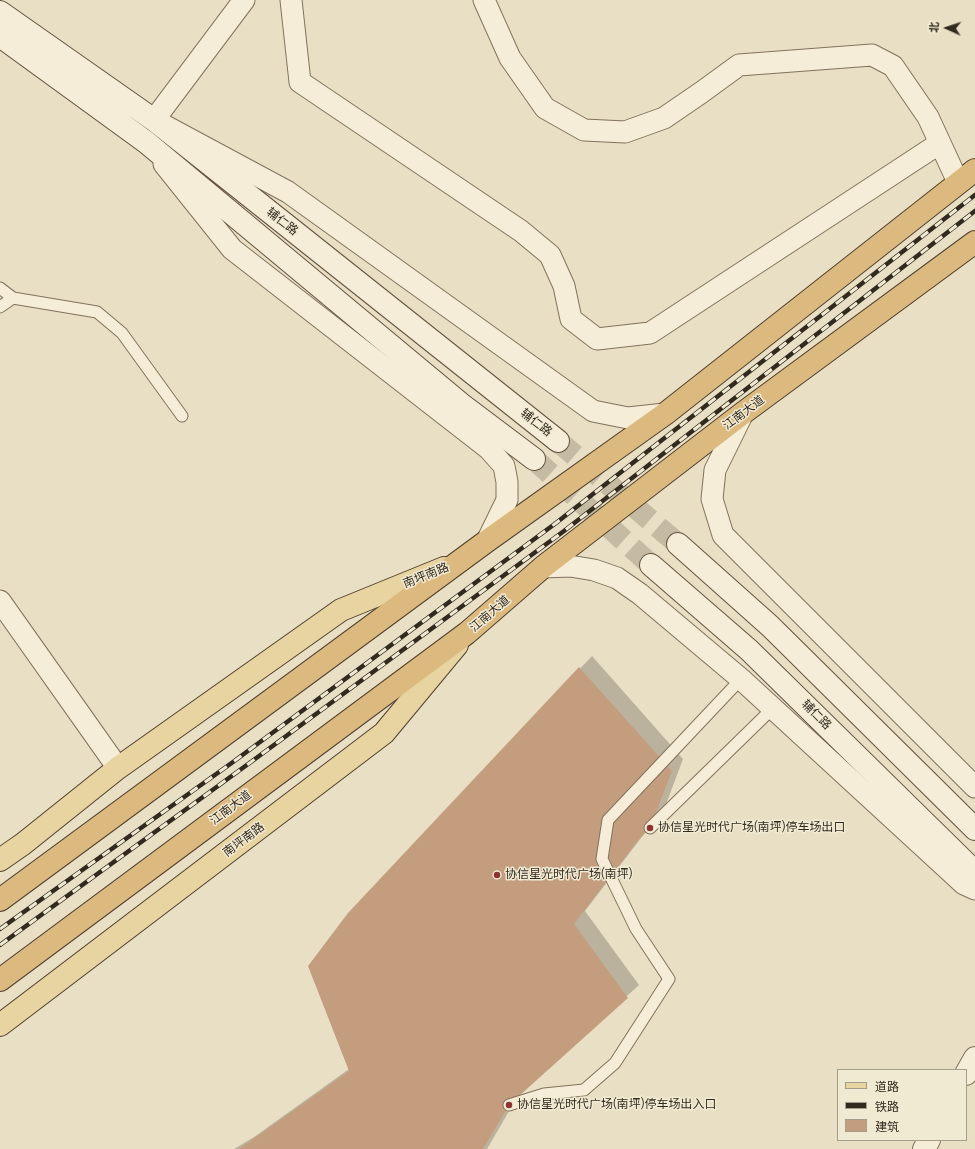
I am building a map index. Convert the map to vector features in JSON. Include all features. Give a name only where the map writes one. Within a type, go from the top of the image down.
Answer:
[{"type":"highway","points":[[0,900],[487,541],[665,414],[975,170]]},
{"type":"highway","name":"江南大道","points":[[0,980],[467,633],[543,567],[743,413],[975,242]]},
{"type":"main road","name":"辅仁路","points":[[0,12],[7,38],[146,142],[461,404],[534,459]]},
{"type":"main road","name":"辅仁路","points":[[7,38],[154,120],[558,441]]},
{"type":"main road","points":[[678,544],[770,626],[975,829]]},
{"type":"main road","name":"南坪南路","points":[[0,860],[23,844],[118,768],[341,610],[458,563]]},
{"type":"main road","name":"辅仁路","points":[[651,565],[749,650],[975,872]]},
{"type":"main road","name":"南坪南路","points":[[0,1025],[384,733],[467,633]]},
{"type":"main road","points":[[967,1072],[975,1058]]},
{"type":"street","points":[[244,0],[154,120],[288,192],[593,411],[628,418],[665,414]]},
{"type":"street","points":[[291,0],[300,82],[521,231],[550,255],[564,286],[570,319],[597,339],[650,333],[940,143]]},
{"type":"street","points":[[484,0],[510,58],[545,108],[584,130],[625,132],[664,118],[739,65],[872,55],[893,66],[928,117],[958,182]]},
{"type":"street","points":[[146,142],[232,249],[494,454],[504,466],[508,482],[507,500],[487,541]]},
{"type":"street","points":[[743,413],[715,470],[712,499],[723,535],[975,787]]},
{"type":"street","points":[[543,567],[570,566],[594,570],[617,578],[640,594],[741,679],[964,884],[975,889]]},
{"type":"street","points":[[0,601],[118,768]]},
{"type":"lane","points":[[0,288],[13,298],[97,312],[122,333],[182,416]]},
{"type":"lane","points":[[0,307],[13,298]]},
{"type":"lane","points":[[509,1105],[544,1094],[584,1090],[614,1063],[669,979],[636,929],[602,859],[608,820],[741,679]]},
{"type":"lane","points":[[650,828],[773,708]]},
{"type":"building","name":"协信星光时代广场(南坪)","points":[[579,667],[672,771],[650,828],[640,838],[574,924],[628,998],[509,1105],[483,1149],[239,1149],[349,1071],[308,966],[348,913]]},
{"type":"tunnel","points":[[558,441],[678,544]]},
{"type":"tunnel","points":[[534,459],[651,565]]},
{"type":"railway","points":[[0,929],[233,762],[556,523],[975,195]]},
{"type":"railway","points":[[0,945],[564,531],[975,211]]},
{"type":"place","name":"协信星光时代广场(南坪)停车场出口","points":[[650,828]]},
{"type":"place","name":"协信星光时代广场(南坪)","points":[[497,875]]},
{"type":"place","name":"协信星光时代广场(南坪)停车场出入口","points":[[509,1105]]}]
